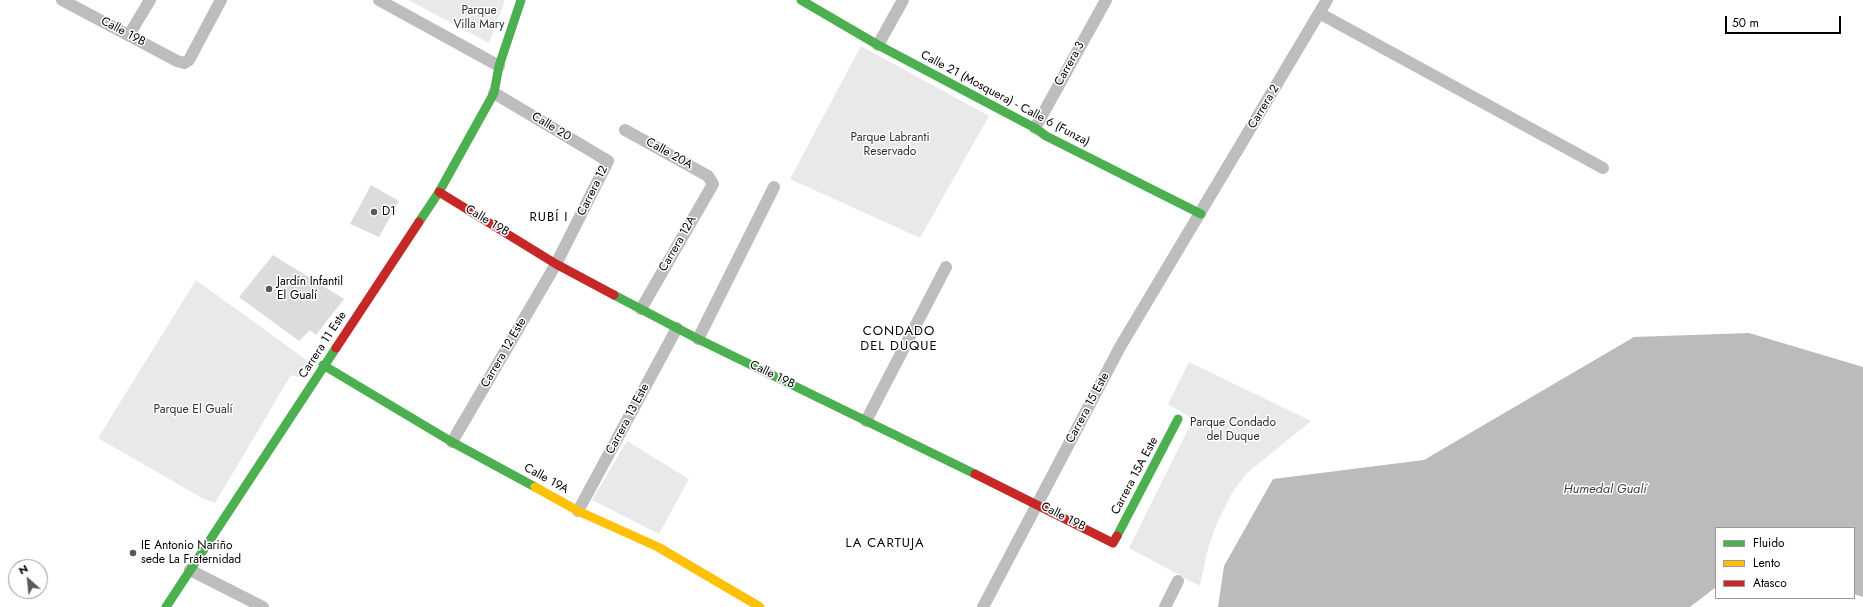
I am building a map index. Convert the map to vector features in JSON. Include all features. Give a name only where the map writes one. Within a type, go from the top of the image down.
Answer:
[{"type":"street","name":"Calle 19B","points":[[62,0],[177,61],[184,63],[189,60],[221,0]]},
{"type":"street","points":[[129,35],[150,0]]},
{"type":"street","points":[[379,0],[499,66]]},
{"type":"street","name":"Carrera 11 Este","points":[[166,607],[439,192],[494,93],[499,66],[521,0]]},
{"type":"street","name":"Calle 21 (Mosquera) - Calle 6 (Funza)","points":[[801,0],[878,45],[1035,128],[1046,136],[1200,214]]},
{"type":"street","points":[[878,45],[903,0]]},
{"type":"street","name":"Carrera 3","points":[[1035,128],[1106,0]]},
{"type":"street","name":"Carrera 2","points":[[1200,214],[1327,0]]},
{"type":"street","points":[[1319,13],[1603,168]]},
{"type":"street","name":"Calle 20","points":[[494,93],[608,161]]},
{"type":"street","name":"Calle 20A","points":[[625,130],[711,179]]},
{"type":"street","name":"Carrera 12","points":[[556,264],[608,161]]},
{"type":"street","name":"Carrera 12A","points":[[641,309],[713,184],[711,179]]},
{"type":"street","points":[[698,339],[774,187]]},
{"type":"street","name":"Calle 19B","points":[[439,192],[556,264],[698,339],[1037,504],[1113,543]]},
{"type":"street","name":"Carrera 15 Este","points":[[983,607],[1120,347],[1200,214]]},
{"type":"street","name":"Carrera 12 Este","points":[[452,442],[556,264]]},
{"type":"street","points":[[866,421],[946,267]]},
{"type":"street","name":"Carrera 13 Este","points":[[578,511],[677,328]]},
{"type":"street","name":"Calle 19A","points":[[324,365],[452,442],[578,511],[658,547],[760,607]]},
{"type":"street","name":"Carrera 15A Este","points":[[1113,543],[1178,419]]},
{"type":"street","points":[[190,570],[263,607]]},
{"type":"street","points":[[1165,607],[1178,581]]},
{"type":"green space","name":"Parque Villa Mary","points":[[408,0],[505,0],[489,43]]},
{"type":"green space","name":"Parque Labranti Reservado","points":[[861,46],[989,116],[920,238],[790,179]]},
{"type":"green space","name":"Parque El Gualí","points":[[196,280],[308,361],[298,377],[291,375],[215,503],[202,498],[98,438]]},
{"type":"green space","name":"Parque Condado del Duque","points":[[1189,362],[1311,421],[1247,473],[1232,493],[1216,525],[1207,552],[1200,586],[1129,548],[1193,419],[1168,404]]},
{"type":"green space","points":[[627,441],[689,479],[659,534],[592,500]]},
{"type":"water","name":"Humedal Gualí","points":[[1749,333],[1863,367],[1863,597],[1855,594],[1855,527],[1715,527],[1715,588],[1690,607],[1218,607],[1224,566],[1273,479],[1424,460],[1634,337]]},
{"type":"building","name":"D1","points":[[371,185],[399,201],[379,237],[350,224]]},
{"type":"building","points":[[273,255],[344,299],[316,335],[310,330],[299,341],[239,297]]},
{"type":"traffic: fast","points":[[419,222],[439,192],[494,93],[499,66],[521,0]]},
{"type":"traffic: fast","points":[[801,0],[878,45],[1035,128],[1046,136],[1201,214]]},
{"type":"traffic: fast","points":[[614,295],[698,339],[975,474]]},
{"type":"traffic: fast","points":[[166,607],[336,348]]},
{"type":"traffic: fast","points":[[323,365],[452,442],[535,487]]},
{"type":"traffic: fast","points":[[1117,536],[1178,419]]},
{"type":"traffic: slow","points":[[535,487],[578,511],[658,547],[760,607]]},
{"type":"traffic: jam","points":[[439,192],[556,264],[614,295]]},
{"type":"traffic: jam","points":[[336,348],[419,222]]},
{"type":"traffic: jam","points":[[975,474],[1113,543],[1117,536]]},
{"type":"place","name":"D1","points":[[374,212]]},
{"type":"place","name":"Jardín Infantil El Gualí","points":[[269,289]]},
{"type":"place","name":"IE Antonio Nariño sede La Fraternidad","points":[[133,553]]},
{"type":"district","name":"RUBÍ I","points":[[549,218]]},
{"type":"district","name":"CONDADO DEL DUQUE","points":[[899,340]]},
{"type":"district","name":"LA CARTUJA","points":[[885,544]]}]
